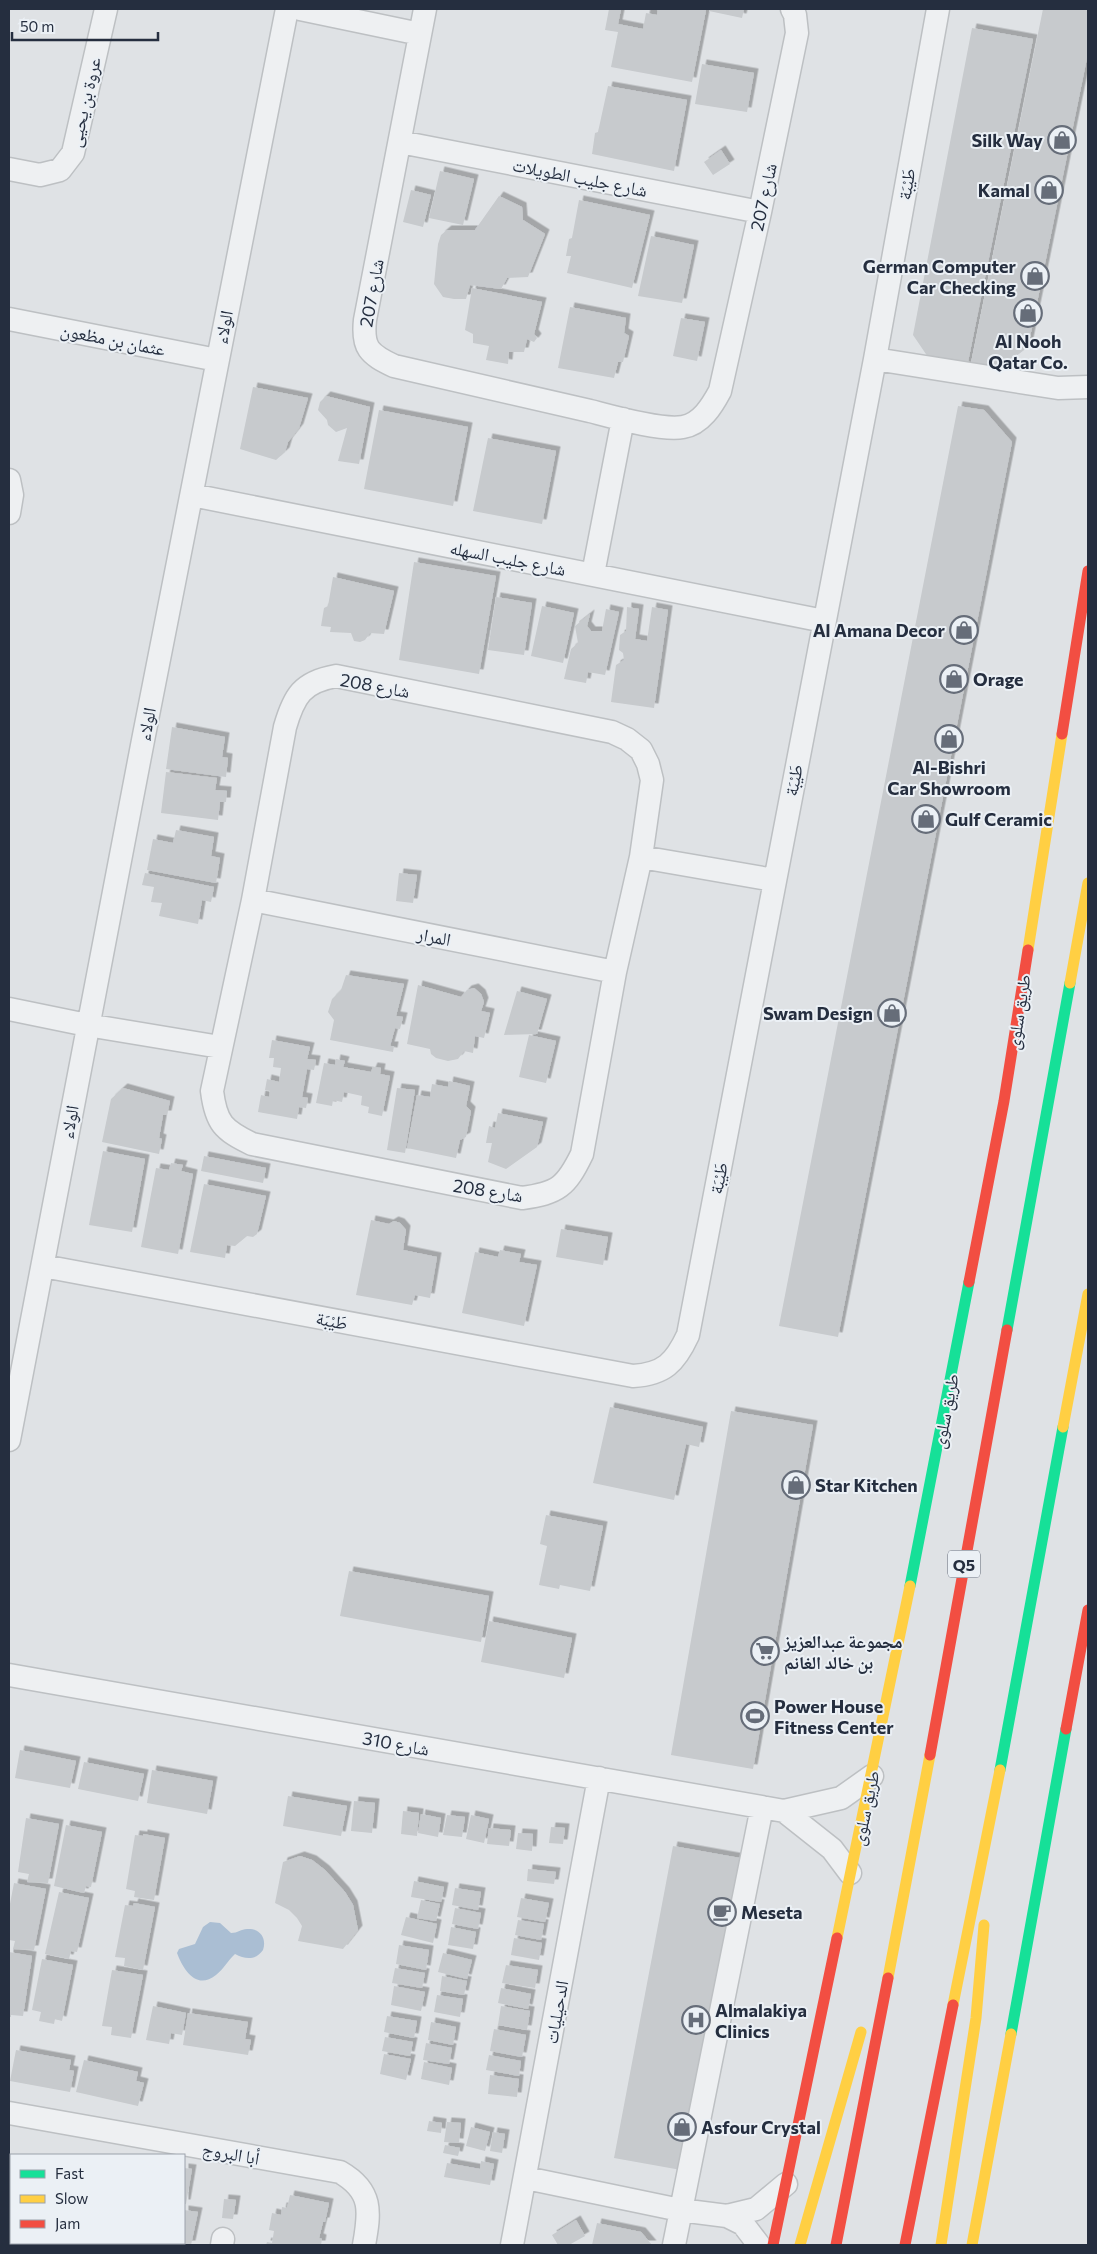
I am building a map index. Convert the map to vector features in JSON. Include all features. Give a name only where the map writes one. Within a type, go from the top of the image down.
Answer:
[{"type":"main road","name":"طريق سلوى","points":[[773,2245],[872,1776],[942,1430],[1004,1101],[1088,571]]},
{"type":"main road","name":"Q5","points":[[836,2245],[912,1852],[1088,883]]},
{"type":"main road","points":[[905,2245],[999,1773],[1088,1294]]},
{"type":"main road","points":[[972,2245],[1088,1610]]},
{"type":"main road","points":[[988,1891],[999,1773]]},
{"type":"main road","points":[[874,1986],[912,1852]]},
{"type":"main road","points":[[941,2245],[976,2018],[986,1910]]},
{"type":"main road","points":[[800,2245],[863,2025]]},
{"type":"street","name":"عروة بن يحيى","points":[[9,169],[40,174],[60,170],[73,153],[106,9]]},
{"type":"street","name":"الولاء","points":[[9,1440],[18,1339],[43,1266],[87,1025],[287,9]]},
{"type":"street","points":[[300,9],[420,34]]},
{"type":"street","name":"شارع 207","points":[[425,9],[365,320],[364,336],[366,346],[376,357],[394,366],[623,419],[667,427],[684,427],[699,420],[711,407],[720,391],[797,33],[795,15],[792,9]]},
{"type":"street","name":"طَيْبَة","points":[[43,1266],[633,1376],[652,1374],[668,1366],[681,1352],[688,1335],[874,359],[938,9]]},
{"type":"street","name":"شارع جليب الطويلات","points":[[400,142],[760,212]]},
{"type":"street","name":"عثمان بن مظعون","points":[[9,319],[217,360]]},
{"type":"street","points":[[874,359],[1058,388],[1088,388]]},
{"type":"street","points":[[1058,388],[1088,402]]},
{"type":"street","points":[[593,574],[623,419]]},
{"type":"street","points":[[9,480],[12,495],[9,513]]},
{"type":"street","name":"شارع جليب السهله","points":[[192,494],[824,621]]},
{"type":"street","name":"شارع 208","points":[[336,676],[612,732],[627,739],[640,750],[648,764],[652,780],[641,857],[615,972],[582,1154],[574,1171],[560,1188],[544,1195],[522,1198],[252,1144],[222,1126],[215,1111],[212,1090],[253,900],[285,727],[292,705],[304,688],[318,679],[336,676]]},
{"type":"street","points":[[641,857],[774,880]]},
{"type":"street","name":"المرار","points":[[253,900],[615,972]]},
{"type":"street","points":[[9,1008],[87,1025],[220,1047]]},
{"type":"street","name":"شارع 310","points":[[9,1674],[784,1811],[841,1798],[872,1776]]},
{"type":"street","name":"الدحيليات","points":[[512,2245],[599,1778]]},
{"type":"street","points":[[674,2245],[762,1807]]},
{"type":"street","name":"شارع 310","points":[[784,1811],[832,1849],[850,1873]]},
{"type":"street","name":"أبا البروج","points":[[9,2113],[340,2172],[354,2180],[368,2204],[369,2219],[364,2245]]},
{"type":"street","points":[[526,2178],[680,2210],[727,2216],[743,2224],[759,2245]]},
{"type":"street","points":[[727,2216],[756,2209],[786,2184]]},
{"type":"water","points":[[210,1922],[220,1923],[231,1933],[245,1929],[256,1930],[263,1938],[263,1950],[257,1956],[251,1958],[235,1954],[216,1975],[202,1981],[196,1979],[187,1971],[177,1953],[179,1949],[195,1944],[203,1927]]},
{"type":"building","points":[[609,9],[621,9],[618,24],[643,29],[646,13],[657,15],[658,9],[706,10],[692,82],[611,67],[618,32],[605,30]]},
{"type":"building","points":[[710,9],[744,9],[742,18],[709,11]]},
{"type":"building","points":[[1043,9],[1088,9],[1088,53],[1028,347],[995,372],[970,368]]},
{"type":"building","points":[[972,28],[1033,39],[967,367],[930,360],[913,335]]},
{"type":"building","points":[[702,64],[754,73],[747,112],[695,104]]},
{"type":"building","points":[[608,86],[687,100],[674,171],[592,154],[595,133],[598,132]]},
{"type":"building","points":[[721,150],[730,164],[713,175],[704,162]]},
{"type":"building","points":[[440,171],[474,179],[463,225],[429,218]]},
{"type":"building","points":[[411,190],[431,195],[423,227],[403,222]]},
{"type":"building","points":[[499,196],[522,207],[523,220],[545,234],[528,277],[507,278],[501,289],[470,285],[466,299],[443,297],[434,284],[438,244],[441,235],[447,230],[475,230]]},
{"type":"building","points":[[579,200],[650,215],[632,288],[567,273],[571,256],[566,256],[569,239],[572,238]]},
{"type":"building","points":[[651,236],[694,245],[682,303],[638,296]]},
{"type":"building","points":[[472,288],[542,302],[534,334],[537,338],[534,342],[527,339],[524,352],[509,352],[508,364],[486,360],[489,346],[473,343],[473,334],[465,330]]},
{"type":"building","points":[[570,307],[626,318],[624,333],[629,336],[623,362],[618,362],[614,378],[558,368]]},
{"type":"building","points":[[681,318],[705,322],[697,361],[673,356]]},
{"type":"building","points":[[253,387],[308,398],[299,428],[288,442],[285,452],[276,460],[240,449]]},
{"type":"building","points":[[326,396],[370,407],[359,464],[338,461],[347,428],[336,432],[328,425],[327,420],[318,410],[320,402]]},
{"type":"building","points":[[958,406],[984,410],[1012,442],[838,1337],[779,1326]]},
{"type":"building","points":[[379,410],[468,427],[453,506],[364,489]]},
{"type":"building","points":[[488,438],[556,451],[542,524],[473,511]]},
{"type":"building","points":[[414,562],[496,576],[479,674],[399,660]]},
{"type":"building","points":[[333,577],[394,591],[384,634],[370,633],[365,640],[360,642],[354,641],[351,633],[330,632],[331,627],[321,626],[324,608],[328,606]]},
{"type":"building","points":[[496,597],[532,603],[524,655],[488,650]]},
{"type":"building","points":[[542,606],[574,613],[563,663],[531,656]]},
{"type":"building","points":[[627,607],[639,609],[635,639],[647,641],[652,607],[668,610],[654,708],[611,702],[616,665],[624,660],[623,653],[619,650],[620,635],[626,631]]},
{"type":"building","points":[[606,609],[619,612],[605,675],[588,672],[586,683],[564,679],[571,649],[578,643],[575,626],[590,614],[587,626],[591,631],[602,631]]},
{"type":"building","points":[[172,727],[225,737],[222,757],[228,758],[226,777],[166,769]]},
{"type":"building","points":[[166,772],[217,778],[215,790],[227,791],[226,802],[220,802],[218,820],[161,813]]},
{"type":"building","points":[[176,830],[214,837],[211,856],[220,858],[216,883],[147,870],[153,839],[173,843]]},
{"type":"building","points":[[145,873],[214,887],[211,902],[202,900],[198,924],[159,916],[162,903],[151,902],[154,887],[142,885]]},
{"type":"building","points":[[399,873],[417,875],[413,903],[396,901]]},
{"type":"building","points":[[346,975],[404,984],[396,1016],[403,1017],[400,1029],[395,1028],[390,1046],[394,1046],[393,1052],[330,1040],[334,1020],[328,1012],[332,999],[341,990]]},
{"type":"building","points":[[418,985],[461,997],[467,990],[474,988],[481,994],[484,1002],[481,1011],[490,1013],[484,1038],[475,1036],[473,1053],[464,1051],[458,1059],[448,1061],[436,1058],[431,1054],[430,1049],[407,1044]]},
{"type":"building","points":[[517,991],[547,999],[537,1034],[504,1035]]},
{"type":"building","points":[[529,1035],[556,1041],[546,1083],[519,1077]]},
{"type":"building","points":[[272,1040],[310,1047],[307,1059],[316,1060],[314,1070],[307,1069],[302,1097],[308,1098],[306,1108],[299,1107],[297,1119],[258,1112],[261,1095],[269,1097],[270,1091],[265,1090],[267,1079],[279,1082],[281,1068],[273,1067],[274,1058],[269,1058]]},
{"type":"building","points":[[336,1059],[345,1061],[343,1067],[371,1072],[373,1067],[381,1068],[380,1074],[390,1076],[382,1116],[368,1113],[369,1107],[361,1105],[362,1096],[344,1092],[342,1102],[333,1100],[332,1106],[316,1103],[324,1063],[335,1065]]},
{"type":"building","points":[[449,1081],[470,1086],[466,1106],[471,1111],[466,1137],[460,1140],[456,1158],[407,1148],[417,1095],[430,1097],[432,1084],[448,1087]]},
{"type":"building","points":[[123,1088],[170,1101],[167,1115],[163,1115],[159,1138],[162,1139],[159,1154],[102,1142],[111,1099]]},
{"type":"building","points":[[397,1088],[415,1090],[405,1153],[387,1150]]},
{"type":"building","points":[[498,1113],[543,1122],[537,1147],[506,1169],[488,1162],[492,1143],[486,1143],[489,1126],[495,1128]]},
{"type":"building","points":[[103,1151],[145,1159],[132,1232],[89,1225]]},
{"type":"building","points":[[204,1156],[266,1168],[263,1183],[201,1171]]},
{"type":"building","points":[[171,1163],[183,1165],[181,1171],[193,1174],[178,1254],[141,1247],[156,1168],[169,1170]]},
{"type":"building","points":[[204,1184],[266,1196],[257,1234],[253,1237],[247,1236],[235,1246],[227,1245],[225,1258],[190,1252]]},
{"type":"building","points":[[371,1220],[389,1224],[394,1221],[400,1223],[406,1230],[403,1250],[437,1257],[430,1298],[415,1295],[412,1305],[356,1295]]},
{"type":"building","points":[[561,1229],[608,1237],[603,1265],[556,1257]]},
{"type":"building","points":[[500,1250],[521,1254],[519,1262],[537,1265],[524,1326],[462,1313],[475,1252],[498,1257]]},
{"type":"building","points":[[610,1407],[703,1427],[699,1447],[686,1444],[674,1500],[593,1483]]},
{"type":"building","points":[[731,1411],[813,1425],[753,1769],[671,1755]]},
{"type":"building","points":[[546,1515],[603,1526],[590,1591],[560,1585],[559,1589],[539,1585],[547,1546],[540,1544]]},
{"type":"building","points":[[349,1571],[489,1596],[481,1642],[340,1616]]},
{"type":"building","points":[[489,1621],[572,1638],[564,1678],[481,1662]]},
{"type":"building","points":[[20,1750],[76,1761],[70,1788],[15,1778]]},
{"type":"building","points":[[84,1762],[144,1774],[138,1801],[78,1789]]},
{"type":"building","points":[[152,1770],[213,1781],[207,1814],[147,1803]]},
{"type":"building","points":[[288,1796],[347,1806],[341,1836],[283,1826]]},
{"type":"building","points":[[354,1801],[375,1803],[372,1833],[351,1831]]},
{"type":"building","points":[[403,1811],[419,1813],[417,1836],[401,1834]]},
{"type":"building","points":[[421,1814],[441,1818],[438,1837],[418,1833]]},
{"type":"building","points":[[447,1815],[465,1817],[462,1837],[443,1835]]},
{"type":"building","points":[[471,1815],[489,1819],[484,1843],[466,1839]]},
{"type":"building","points":[[26,1818],[59,1824],[48,1883],[27,1882],[29,1874],[18,1872]]},
{"type":"building","points":[[66,1825],[102,1832],[91,1887],[86,1886],[84,1893],[54,1886]]},
{"type":"building","points":[[551,1827],[565,1828],[563,1844],[549,1843]]},
{"type":"building","points":[[489,1828],[511,1830],[509,1846],[487,1844]]},
{"type":"building","points":[[518,1833],[533,1834],[532,1851],[516,1849]]},
{"type":"building","points":[[143,1834],[165,1838],[154,1900],[134,1897],[135,1891],[126,1889],[135,1835],[143,1836]]},
{"type":"building","points":[[673,1846],[740,1858],[681,2170],[614,2158]]},
{"type":"building","points":[[300,1856],[312,1860],[325,1870],[345,1892],[353,1905],[358,1930],[343,1949],[298,1941],[302,1926],[289,1910],[275,1903],[283,1862]]},
{"type":"building","points":[[528,1869],[556,1872],[554,1884],[527,1881]]},
{"type":"building","points":[[414,1881],[444,1887],[441,1902],[411,1897]]},
{"type":"building","points":[[14,1883],[46,1889],[34,1950],[13,1949],[15,1941],[9,1940],[9,1909]]},
{"type":"building","points":[[455,1888],[481,1892],[478,1910],[452,1905]]},
{"type":"building","points":[[59,1892],[89,1898],[77,1952],[71,1951],[69,1959],[45,1954]]},
{"type":"building","points":[[521,1898],[549,1903],[545,1922],[517,1917]]},
{"type":"building","points":[[421,1900],[440,1904],[436,1921],[417,1918]]},
{"type":"building","points":[[134,1903],[155,1907],[143,1970],[124,1966],[125,1958],[115,1957],[125,1905],[133,1906]]},
{"type":"building","points":[[455,1908],[481,1913],[478,1929],[452,1924]]},
{"type":"building","points":[[406,1917],[437,1924],[433,1943],[401,1935]]},
{"type":"building","points":[[518,1920],[544,1924],[541,1940],[515,1935]]},
{"type":"building","points":[[451,1927],[476,1932],[473,1949],[448,1945]]},
{"type":"building","points":[[514,1938],[542,1943],[539,1960],[511,1955]]},
{"type":"building","points":[[399,1945],[429,1950],[426,1970],[396,1964]]},
{"type":"building","points":[[9,1952],[32,1956],[23,2016],[11,2015],[9,2017]]},
{"type":"building","points":[[443,1953],[472,1960],[467,1979],[438,1972]]},
{"type":"building","points":[[42,1959],[73,1965],[62,2021],[55,2019],[54,2024],[39,2021],[41,2012],[32,2010]]},
{"type":"building","points":[[506,1965],[538,1970],[535,1988],[502,1983]]},
{"type":"building","points":[[395,1968],[425,1973],[422,1988],[392,1983]]},
{"type":"building","points":[[112,1970],[143,1975],[131,2038],[111,2035],[112,2027],[102,2026]]},
{"type":"building","points":[[442,1976],[467,1981],[464,1995],[440,1991]]},
{"type":"building","points":[[394,1986],[425,1992],[421,2011],[391,2005]]},
{"type":"building","points":[[501,1988],[531,1994],[528,2009],[498,2003]]},
{"type":"building","points":[[437,1995],[463,1999],[460,2017],[434,2012]]},
{"type":"building","points":[[153,2006],[186,2013],[182,2035],[171,2033],[169,2044],[146,2040]]},
{"type":"building","points":[[501,2006],[530,2011],[527,2030],[498,2025]]},
{"type":"building","points":[[188,2013],[248,2022],[245,2039],[251,2040],[248,2055],[183,2045]]},
{"type":"building","points":[[387,2016],[417,2021],[414,2038],[384,2032]]},
{"type":"building","points":[[431,2022],[456,2027],[453,2045],[428,2040]]},
{"type":"building","points":[[494,2029],[526,2035],[522,2057],[490,2051]]},
{"type":"building","points":[[385,2037],[413,2042],[410,2056],[382,2051]]},
{"type":"building","points":[[426,2043],[452,2048],[449,2064],[423,2060]]},
{"type":"building","points":[[16,2050],[71,2060],[69,2070],[74,2071],[70,2092],[10,2081]]},
{"type":"building","points":[[384,2054],[411,2059],[406,2080],[380,2074]]},
{"type":"building","points":[[489,2055],[521,2061],[519,2076],[486,2070]]},
{"type":"building","points":[[84,2060],[138,2072],[136,2081],[144,2083],[138,2106],[76,2092]]},
{"type":"building","points":[[424,2062],[452,2068],[449,2085],[421,2079]]},
{"type":"building","points":[[490,2075],[519,2079],[517,2097],[488,2094]]},
{"type":"building","points":[[429,2121],[442,2123],[441,2133],[427,2131]]},
{"type":"building","points":[[447,2122],[461,2123],[459,2143],[444,2142]]},
{"type":"building","points":[[471,2127],[490,2132],[485,2151],[466,2146]]},
{"type":"building","points":[[493,2132],[505,2134],[502,2153],[490,2151]]},
{"type":"building","points":[[445,2145],[460,2148],[458,2156],[443,2153]]},
{"type":"building","points":[[481,2161],[494,2164],[490,2185],[444,2177],[447,2163],[480,2169]]},
{"type":"building","points":[[9,2167],[10,2167],[10,2216]]},
{"type":"building","points":[[185,2168],[192,2169],[185,2204]]},
{"type":"building","points":[[290,2195],[329,2203],[319,2238],[322,2239],[321,2245],[266,2245],[267,2242],[272,2243],[274,2231],[269,2230],[272,2213],[281,2215],[282,2207],[287,2208]]},
{"type":"building","points":[[224,2199],[236,2200],[233,2219],[222,2218]]},
{"type":"building","points":[[185,2210],[198,2212],[191,2245],[172,2245],[185,2244]]},
{"type":"building","points":[[576,2220],[585,2236],[569,2245],[558,2245],[552,2235]]},
{"type":"building","points":[[597,2223],[641,2232],[652,2245],[592,2245]]},
{"type":"building","points":[[34,2244],[92,2244],[34,2245]]},
{"type":"traffic: fast","points":[[1007,1330],[1070,983]]},
{"type":"traffic: fast","points":[[910,1586],[969,1282]]},
{"type":"traffic: fast","points":[[1000,1770],[1063,1427]]},
{"type":"traffic: fast","points":[[1011,2034],[1066,1729]]},
{"type":"traffic: slow","points":[[1028,950],[1062,734]]},
{"type":"traffic: slow","points":[[1070,983],[1088,883]]},
{"type":"traffic: slow","points":[[1063,1427],[1088,1294]]},
{"type":"traffic: slow","points":[[837,1938],[910,1586]]},
{"type":"traffic: slow","points":[[888,1978],[930,1755]]},
{"type":"traffic: slow","points":[[953,2005],[1000,1770]]},
{"type":"traffic: slow","points":[[941,2245],[976,2018],[984,1925]]},
{"type":"traffic: slow","points":[[800,2245],[861,2032]]},
{"type":"traffic: slow","points":[[972,2245],[1011,2034]]},
{"type":"traffic: jam","points":[[1062,734],[1088,571]]},
{"type":"traffic: jam","points":[[969,1282],[1004,1101],[1028,950]]},
{"type":"traffic: jam","points":[[930,1755],[1007,1330]]},
{"type":"traffic: jam","points":[[1066,1729],[1088,1610]]},
{"type":"traffic: jam","points":[[773,2245],[837,1938]]},
{"type":"traffic: jam","points":[[836,2245],[888,1978]]},
{"type":"traffic: jam","points":[[905,2245],[953,2005]]},
{"type":"place","name":"Silk Way","points":[[1062,140]]},
{"type":"place","name":"Kamal","points":[[1049,190]]},
{"type":"place","name":"German Computer Car Checking","points":[[1035,276]]},
{"type":"place","name":"Al Nooh Qatar Co.","points":[[1028,313]]},
{"type":"place","name":"Al Amana Decor","points":[[964,630]]},
{"type":"place","name":"Orage","points":[[954,679]]},
{"type":"place","name":"Al-Bishri Car Showroom","points":[[949,739]]},
{"type":"place","name":"Gulf Ceramic","points":[[926,819]]},
{"type":"place","name":"Swam Design","points":[[892,1013]]},
{"type":"place","name":"Star Kitchen","points":[[796,1485]]},
{"type":"place","name":"مجموعة عبدالعزيز بن خالد الغانم","points":[[765,1651]]},
{"type":"place","name":"Power House Fitness Center","points":[[755,1716]]},
{"type":"place","name":"Meseta","points":[[722,1912]]},
{"type":"place","name":"Almalakiya Clinics","points":[[696,2020]]},
{"type":"place","name":"Asfour Crystal","points":[[682,2127]]}]
